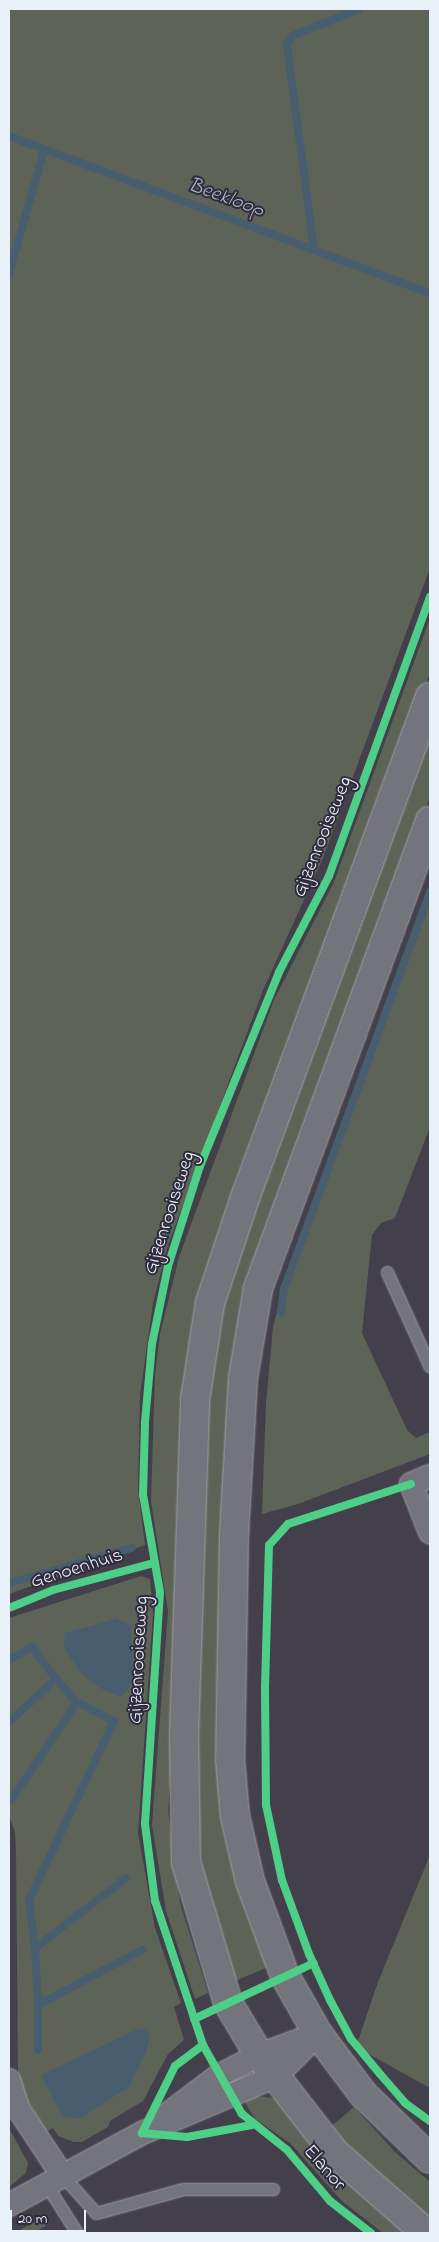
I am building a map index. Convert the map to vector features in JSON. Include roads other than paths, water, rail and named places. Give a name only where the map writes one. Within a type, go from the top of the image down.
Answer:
[{"type":"main road","points":[[426,2233],[335,2153],[259,2055],[228,2003],[186,1862],[184,1736],[195,1400],[210,1303],[246,1195],[430,697]]},
{"type":"main road","points":[[430,821],[278,1230],[258,1289],[243,1379],[230,1759],[236,1816],[250,1881],[281,1965],[318,2034],[363,2094],[430,2159]]},
{"type":"street","points":[[420,1480],[430,1532]]},
{"type":"street","points":[[142,2133],[218,2076],[259,2055],[318,2034]]},
{"type":"street","points":[[9,2205],[142,2133],[276,2076],[318,2034]]},
{"type":"street","points":[[9,2080],[19,2110],[54,2180]]},
{"type":"lane","points":[[387,1272],[430,1367]]},
{"type":"lane","points":[[54,2180],[96,2212],[183,2189],[273,2190]]},
{"type":"lane","points":[[54,2180],[77,2233]]},
{"type":"water","points":[[117,1619],[130,1625],[133,1664],[130,1688],[120,1697],[100,1688],[82,1674],[64,1648],[65,1633]]},
{"type":"water","points":[[146,2029],[150,2036],[145,2055],[129,2087],[79,2119],[62,2116],[41,2075],[136,2030]]},
{"type":"waterway","points":[[314,250],[287,44],[292,36],[359,9]]},
{"type":"waterway","name":"Beekloop","points":[[9,136],[430,293]]},
{"type":"waterway","points":[[9,274],[44,150]]},
{"type":"waterway","points":[[281,1312],[284,1289],[430,892]]},
{"type":"waterway","points":[[9,1583],[131,1548]]},
{"type":"waterway","points":[[9,1660],[32,1647],[56,1679]]},
{"type":"waterway","points":[[9,1722],[56,1679],[77,1702]]},
{"type":"waterway","points":[[11,1800],[77,1702],[114,1721],[29,1900],[35,1948]]},
{"type":"waterway","points":[[38,2005],[35,1948],[126,1878]]},
{"type":"waterway","points":[[38,2050],[38,2005],[142,1950]]}]
